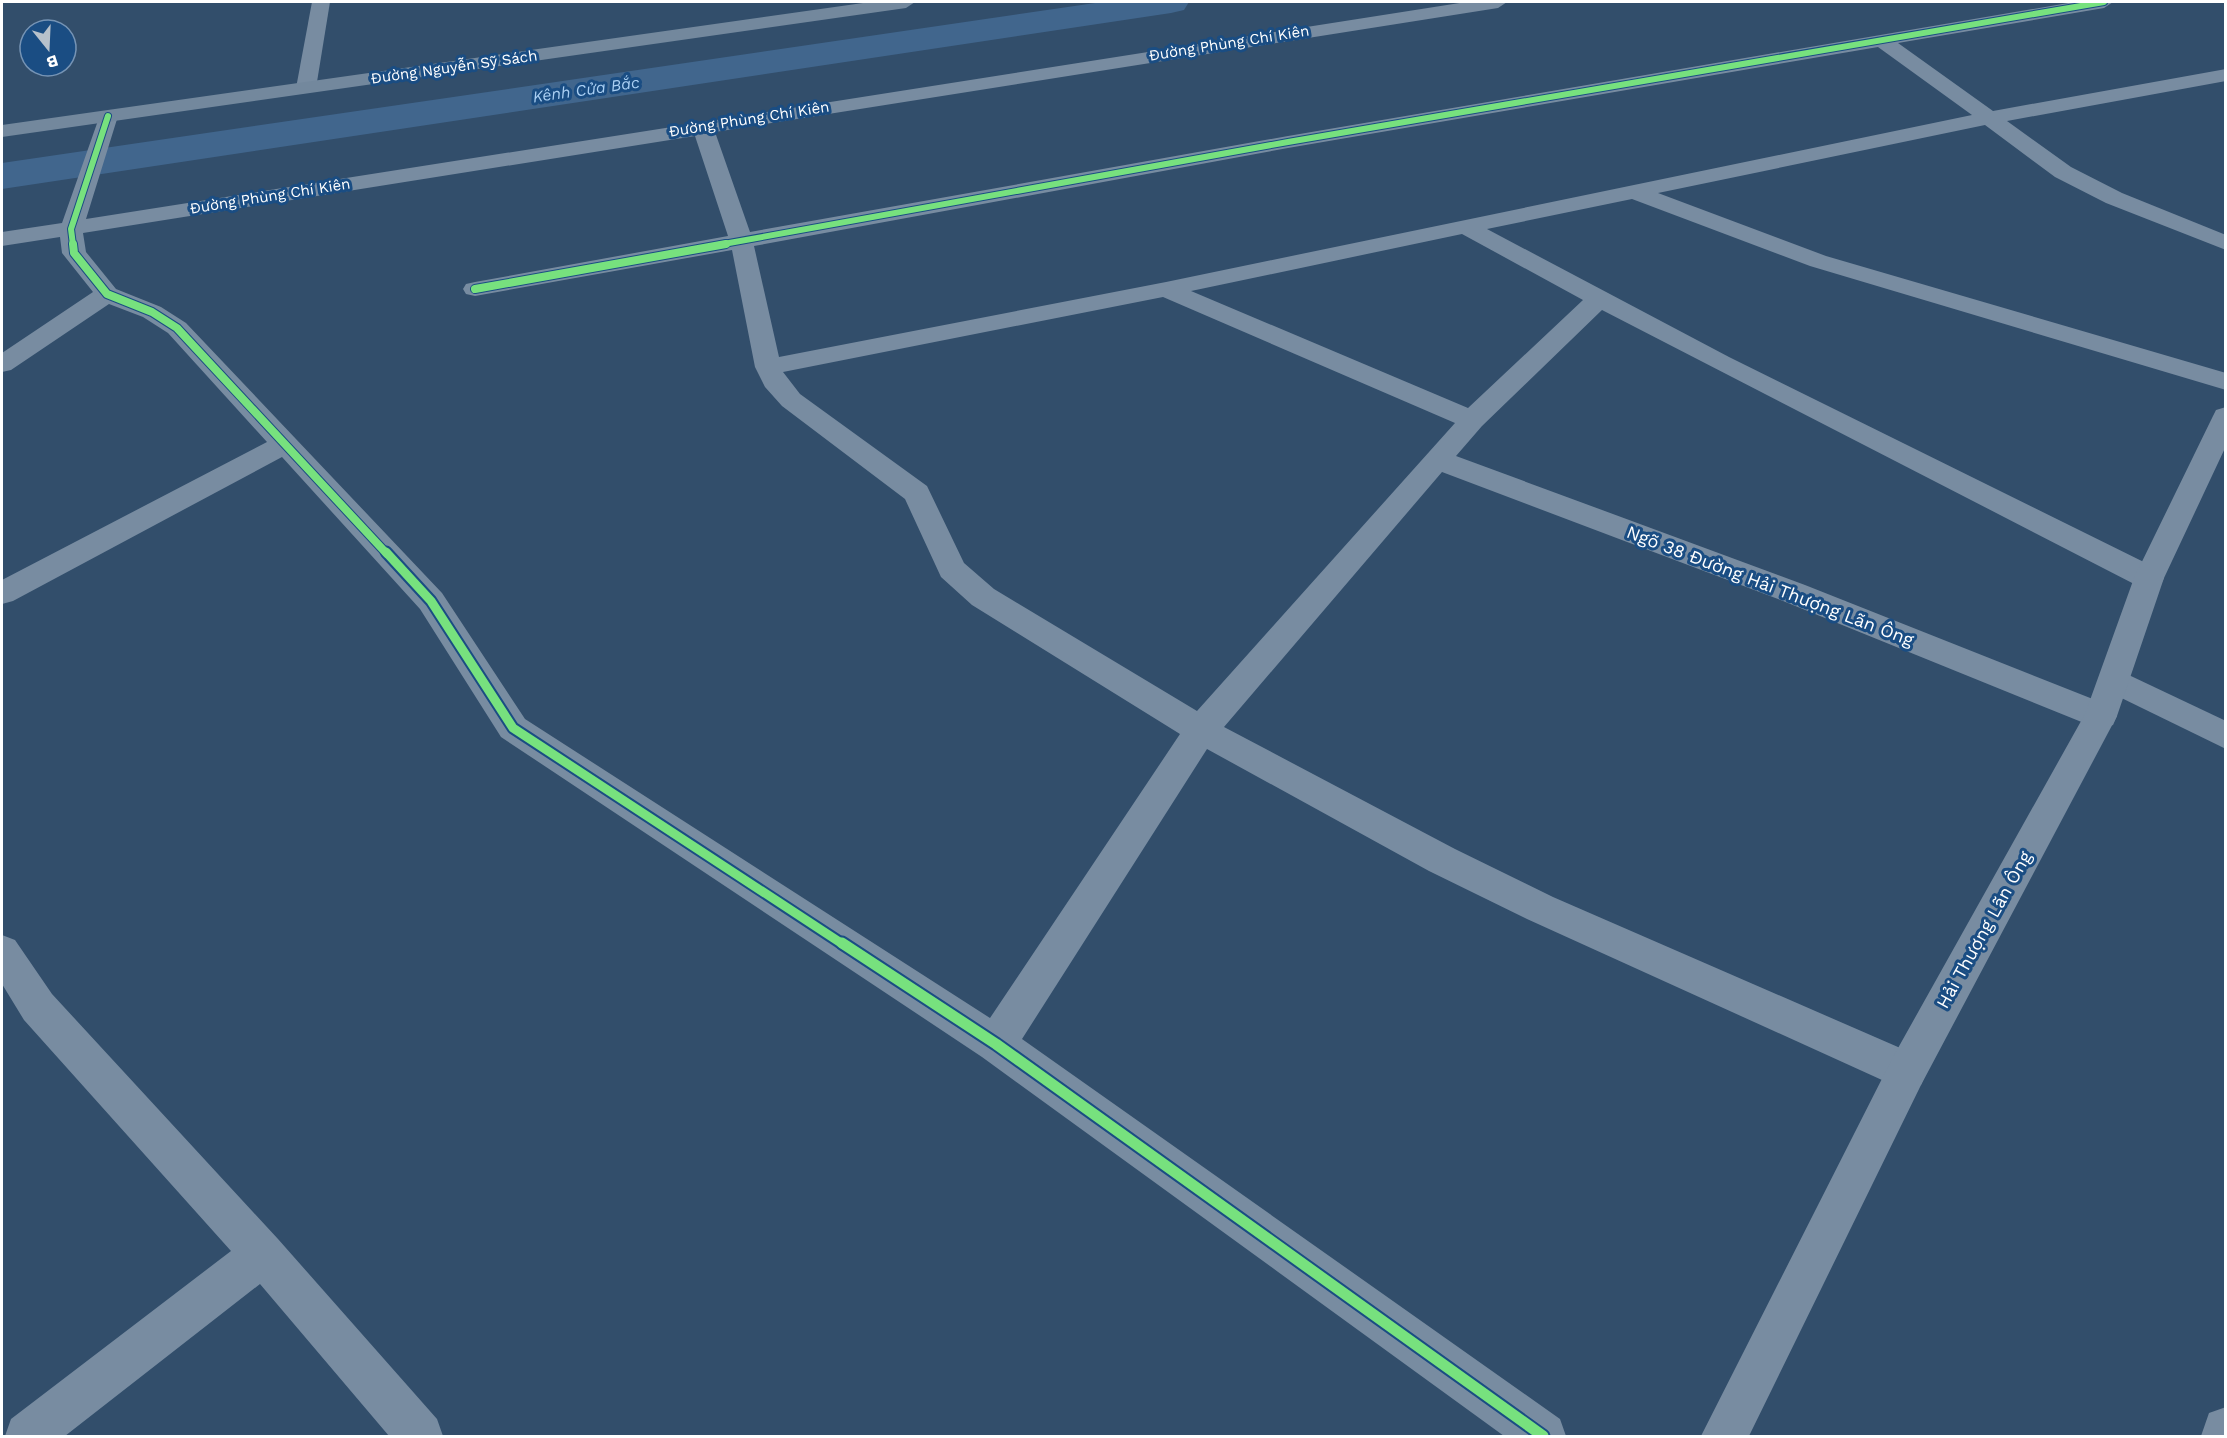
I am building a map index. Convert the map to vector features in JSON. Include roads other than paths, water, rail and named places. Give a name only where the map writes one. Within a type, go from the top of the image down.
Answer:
[{"type":"main road","name":"Đường Nguyễn Sỹ Sách","points":[[2,131],[906,2]]},
{"type":"street","points":[[306,88],[321,2]]},
{"type":"street","name":"Đường Phùng Chí Kiên","points":[[2,239],[75,215],[702,126],[1498,2]]},
{"type":"street","points":[[475,290],[1299,140],[2104,2]]},
{"type":"street","points":[[1880,39],[2062,172],[2114,198],[2226,243]]},
{"type":"street","points":[[768,366],[1166,289],[1989,118],[2226,75]]},
{"type":"street","points":[[108,116],[75,215],[74,253],[107,294],[152,312],[177,328],[283,445],[431,602],[513,728],[996,1044],[1543,1437]]},
{"type":"street","points":[[702,126],[742,243],[768,366],[774,381],[791,400],[917,493],[925,506],[942,551],[952,569],[966,584],[983,597],[1201,730],[1442,860],[1540,908],[1907,1071]]},
{"type":"street","points":[[1634,192],[1818,261],[2226,382]]},
{"type":"street","points":[[1466,226],[1599,300],[1786,397],[2149,578]]},
{"type":"street","points":[[1166,289],[1472,420]]},
{"type":"street","points":[[2,364],[107,294]]},
{"type":"street","points":[[996,1044],[1201,730],[1472,420],[1599,300]]},
{"type":"street","name":"Hải Thượng Lãn Ông","points":[[1724,1437],[1907,1071],[2101,716],[2149,578],[2226,416]]},
{"type":"street","points":[[2,593],[283,445]]},
{"type":"street","name":"Ngõ 38 Đường Hải Thượng Lãn Ông","points":[[1438,460],[1794,593],[2101,716]]},
{"type":"street","points":[[2114,680],[2226,736]]},
{"type":"street","points":[[2,952],[38,1007],[263,1254],[420,1437]]},
{"type":"street","points":[[28,1437],[263,1254]]},
{"type":"street","points":[[2224,1437],[2226,1430]]},
{"type":"waterway","name":"Kênh Cửa Bắc","points":[[2,176],[1171,2]]}]
